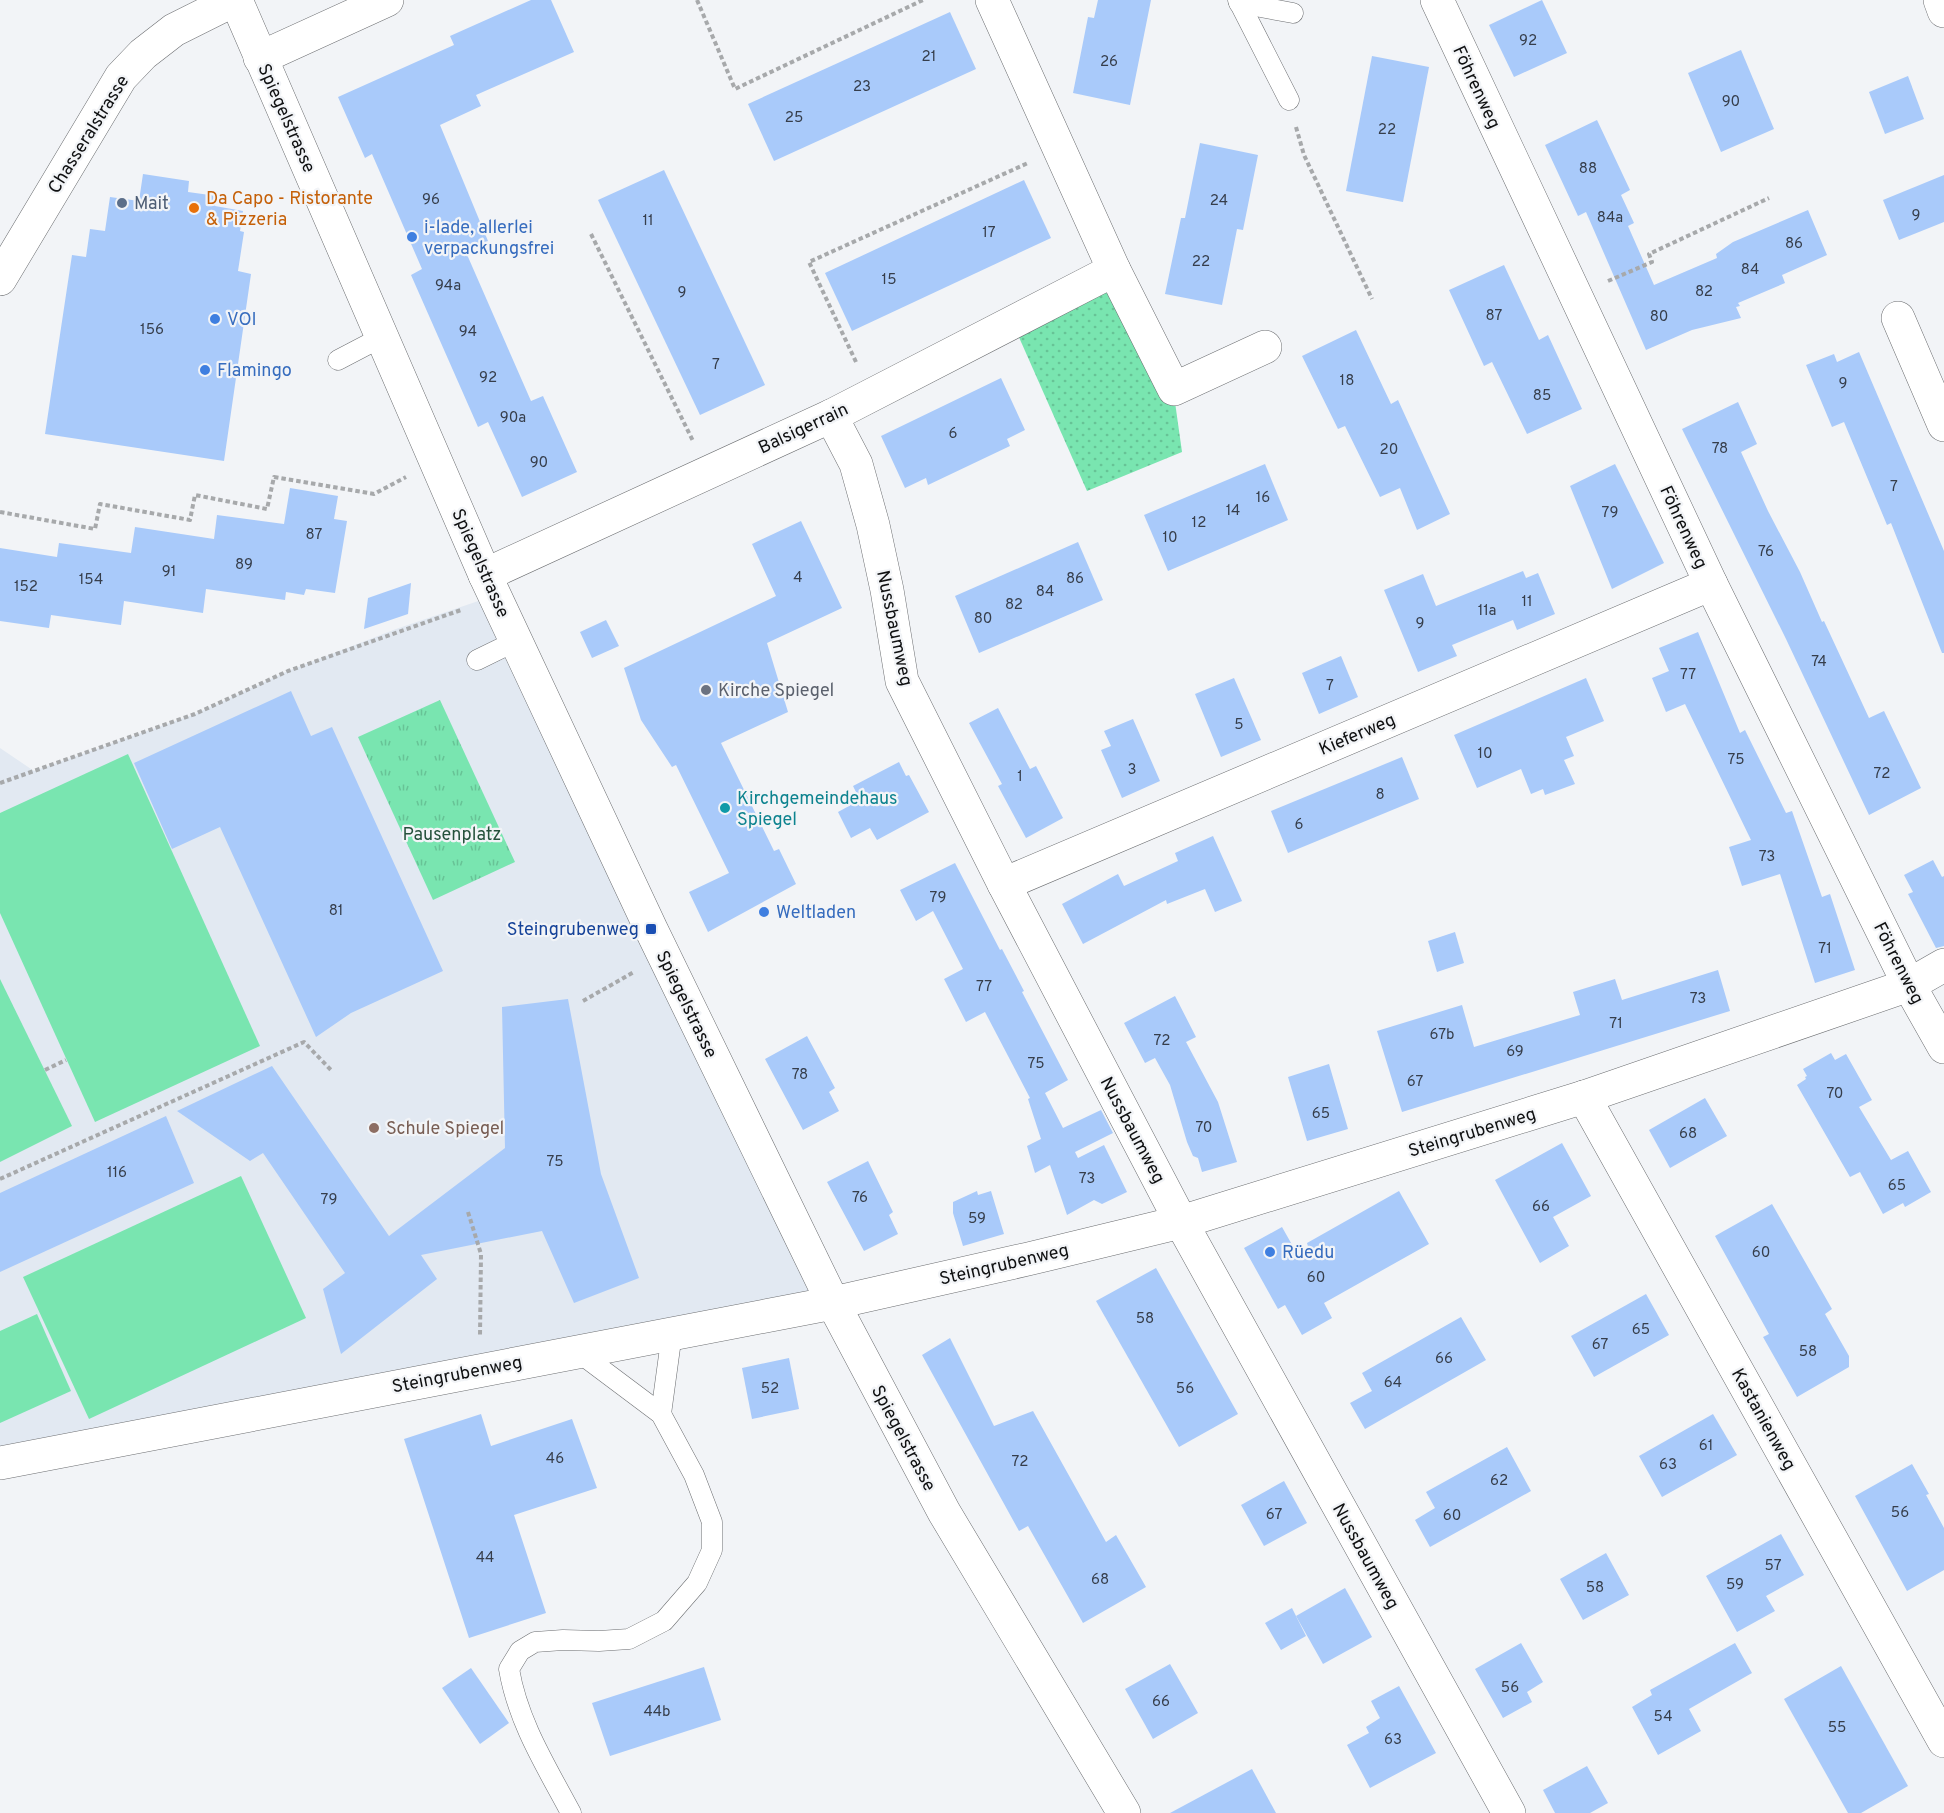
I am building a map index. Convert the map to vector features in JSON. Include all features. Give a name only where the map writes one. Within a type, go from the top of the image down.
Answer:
[{"type":"street","name":"Spiegelstrasse","points":[[235,0],[490,586],[663,954],[832,1303],[944,1512],[1124,1813]]},
{"type":"street","name":"Chasseralstrasse","points":[[0,279],[121,77],[143,54],[174,30],[235,0]]},
{"type":"street","points":[[260,58],[387,0]]},
{"type":"street","points":[[992,0],[1114,270],[1174,389],[1264,347]]},
{"type":"street","name":"Föhrenweg","points":[[1437,0],[1711,584],[1909,985],[1944,1047]]},
{"type":"street","points":[[1940,0],[1944,11]]},
{"type":"street","name":"Balsigerrain","points":[[490,586],[708,471],[831,416],[1114,270]]},
{"type":"street","points":[[1898,318],[1944,425]]},
{"type":"street","name":"Nussbaumweg","points":[[831,416],[856,464],[873,525],[887,590],[902,681],[1004,884],[1181,1222],[1509,1813]]},
{"type":"street","name":"Kieferweg","points":[[1004,884],[1711,584]]},
{"type":"street","name":"Steingrubenweg","points":[[0,1463],[832,1303],[1181,1222],[1584,1097],[1909,985],[1944,965]]},
{"type":"street","name":"Kastanienweg","points":[[1584,1097],[1944,1741]]},
{"type":"lane","points":[[1239,2],[1293,13]]},
{"type":"lane","points":[[1239,2],[1289,100]]},
{"type":"lane","points":[[338,360],[382,337]]},
{"type":"lane","points":[[477,660],[516,641]]},
{"type":"lane","points":[[661,1414],[672,1333]]},
{"type":"lane","points":[[571,1813],[522,1719],[513,1694],[509,1669],[520,1651],[535,1642],[629,1639],[664,1621],[697,1583],[712,1550],[712,1522],[694,1475],[661,1414],[578,1351]]},
{"type":"path","points":[[697,0],[735,89],[922,0]]},
{"type":"path","points":[[1289,100],[1304,155],[1372,299]]},
{"type":"path","points":[[850,351],[808,262],[1059,149]]},
{"type":"path","points":[[1574,294],[1652,262],[1649,254],[1769,198]]},
{"type":"path","points":[[591,234],[708,471]]},
{"type":"path","points":[[0,512],[95,529],[100,504],[190,520],[195,495],[267,509],[274,477],[374,494],[390,486]]},
{"type":"path","points":[[0,783],[195,714],[288,671],[490,586]]},
{"type":"path","points":[[583,1001],[663,954]]},
{"type":"path","points":[[0,1179],[304,1042],[331,1070]]},
{"type":"path","points":[[45,1070],[66,1060]]},
{"type":"path","points":[[468,1212],[481,1254],[479,1370]]},
{"type":"shaded area","name":"Schule Spiegel","points":[[496,595],[833,1303],[0,1464],[0,748],[34,771],[195,714],[288,671],[396,629]]},
{"type":"green space","points":[[1115,271],[1173,388],[1182,452],[1087,491],[1010,317]]},
{"type":"green space","name":"Pausenplatz","points":[[440,700],[515,862],[433,900],[358,737]]},
{"type":"green space","points":[[128,754],[260,1046],[95,1122],[0,913],[0,813]]},
{"type":"green space","points":[[0,979],[72,1126],[0,1162]]},
{"type":"green space","points":[[241,1176],[306,1318],[89,1419],[23,1277]]},
{"type":"green space","points":[[37,1314],[71,1391],[0,1423],[0,1331]]},
{"type":"building","points":[[531,0],[551,0],[574,52],[476,95],[481,106],[440,125],[488,241],[465,250],[531,401],[543,396],[577,472],[522,497],[488,422],[478,427],[411,275],[422,269],[372,154],[365,158],[338,97],[454,45],[450,36]]},
{"type":"building","points":[[1098,0],[1151,0],[1130,105],[1073,93],[1088,17],[1094,18]]},
{"type":"building","points":[[1542,0],[1567,53],[1514,77],[1489,25]]},
{"type":"building","points":[[950,12],[976,69],[774,161],[748,104]]},
{"type":"building","points":[[1741,50],[1774,129],[1721,152],[1688,73]]},
{"type":"building","points":[[1372,56],[1429,67],[1403,202],[1346,191]]},
{"type":"building","points":[[1908,76],[1924,119],[1885,134],[1869,92]]},
{"type":"building","points":[[1597,120],[1630,190],[1621,195],[1634,223],[1628,226],[1654,285],[1717,258],[1716,254],[1733,242],[1808,210],[1827,255],[1782,275],[1785,283],[1738,303],[1740,306],[1736,307],[1741,318],[1692,330],[1646,350],[1586,212],[1578,216],[1545,145]]},
{"type":"building","points":[[1200,143],[1258,155],[1243,230],[1237,229],[1222,305],[1165,294],[1181,218],[1185,218]]},
{"type":"building","points":[[664,170],[765,385],[700,415],[598,200]]},
{"type":"building","points":[[143,174],[189,181],[188,192],[217,196],[215,206],[243,211],[240,231],[244,232],[238,271],[251,274],[224,461],[45,434],[72,255],[86,257],[90,229],[105,231],[110,197],[139,201]]},
{"type":"building","points":[[1944,175],[1944,222],[1899,240],[1883,200]]},
{"type":"building","points":[[1024,180],[1051,238],[852,331],[825,273]]},
{"type":"building","points":[[1504,265],[1539,340],[1548,335],[1582,409],[1527,434],[1492,362],[1484,366],[1449,290]]},
{"type":"building","points":[[1356,330],[1391,404],[1398,400],[1450,514],[1417,530],[1400,488],[1380,497],[1345,426],[1338,429],[1302,356]]},
{"type":"building","points":[[1859,352],[1944,551],[1944,653],[1942,653],[1891,523],[1887,525],[1844,422],[1832,427],[1806,365],[1834,354],[1837,362]]},
{"type":"building","points":[[1001,378],[1025,430],[1007,439],[1010,446],[928,485],[926,478],[905,488],[881,436]]},
{"type":"building","points":[[1738,402],[1757,444],[1741,452],[1768,511],[1800,572],[1822,622],[1824,621],[1869,718],[1884,711],[1921,788],[1869,815],[1786,639],[1682,429]]},
{"type":"building","points":[[1265,464],[1288,520],[1168,571],[1144,515]]},
{"type":"building","points":[[1615,464],[1664,563],[1612,589],[1570,486]]},
{"type":"building","points":[[290,488],[338,496],[334,519],[347,521],[335,593],[306,589],[304,595],[286,592],[285,600],[206,589],[203,613],[124,601],[121,625],[51,615],[49,628],[0,621],[0,548],[57,557],[59,543],[131,553],[135,527],[214,539],[217,515],[284,524]]},
{"type":"building","points":[[801,521],[842,608],[767,643],[788,712],[721,743],[774,851],[779,849],[796,884],[708,932],[689,892],[729,873],[676,765],[672,767],[641,720],[624,668],[776,596],[752,544]]},
{"type":"building","points":[[1078,542],[1103,600],[979,653],[955,596]]},
{"type":"building","points":[[1523,571],[1526,578],[1538,573],[1555,614],[1517,630],[1513,620],[1452,645],[1457,656],[1418,672],[1384,590],[1423,574],[1436,606]]},
{"type":"building","points":[[411,583],[408,614],[364,629],[368,598]]},
{"type":"building","points":[[606,620],[619,646],[592,658],[580,632]]},
{"type":"building","points":[[1698,632],[1740,733],[1745,730],[1786,813],[1792,811],[1822,897],[1830,894],[1855,970],[1815,983],[1780,874],[1742,886],[1729,847],[1751,840],[1685,704],[1666,712],[1652,678],[1669,671],[1659,648]]},
{"type":"building","points":[[1341,656],[1358,697],[1319,714],[1302,673]]},
{"type":"building","points":[[1234,678],[1261,740],[1221,757],[1195,694]]},
{"type":"building","points":[[1586,678],[1604,721],[1566,737],[1574,756],[1564,760],[1575,784],[1545,795],[1543,789],[1531,794],[1521,769],[1477,788],[1454,735]]},
{"type":"building","points":[[291,691],[311,736],[332,727],[443,971],[351,1013],[316,1037],[220,827],[172,849],[134,763]]},
{"type":"building","points":[[998,708],[1030,769],[1036,766],[1063,818],[1026,838],[998,786],[1002,784],[969,723]]},
{"type":"building","points":[[1133,719],[1160,781],[1122,798],[1101,750],[1111,746],[1104,731]]},
{"type":"building","points":[[1402,757],[1419,799],[1288,853],[1271,811]]},
{"type":"building","points":[[899,762],[906,776],[909,775],[929,812],[877,840],[870,828],[851,838],[838,812],[860,800],[853,786]]},
{"type":"building","points":[[1213,836],[1242,901],[1215,912],[1205,889],[1167,904],[1166,900],[1083,944],[1062,904],[1118,874],[1124,886],[1178,861],[1175,853]]},
{"type":"building","points":[[1933,860],[1942,877],[1944,876],[1944,946],[1936,948],[1908,894],[1913,892],[1904,875]]},
{"type":"building","points":[[955,863],[1024,991],[1022,992],[1068,1080],[1045,1093],[1063,1128],[1101,1110],[1113,1133],[1075,1152],[1078,1158],[1104,1145],[1127,1192],[1102,1204],[1094,1200],[1067,1215],[1050,1165],[1035,1173],[1027,1146],[1041,1139],[1028,1099],[1030,1098],[985,1012],[966,1022],[944,979],[963,969],[933,911],[916,921],[900,890]]},
{"type":"building","points":[[1455,932],[1464,963],[1437,972],[1428,941]]},
{"type":"building","points":[[1718,970],[1730,1011],[1402,1112],[1377,1031],[1462,1005],[1474,1047],[1580,1015],[1573,992],[1615,979],[1622,1000]]},
{"type":"building","points":[[1175,996],[1196,1037],[1186,1042],[1218,1102],[1237,1162],[1202,1172],[1198,1158],[1193,1156],[1187,1142],[1170,1085],[1155,1058],[1145,1063],[1124,1023]]},
{"type":"building","points":[[568,999],[601,1174],[639,1278],[574,1303],[542,1231],[421,1255],[437,1279],[341,1354],[323,1289],[345,1273],[263,1153],[250,1161],[177,1111],[272,1066],[389,1236],[505,1148],[502,1007]]},
{"type":"building","points":[[807,1036],[835,1088],[829,1092],[839,1111],[803,1130],[765,1059]]},
{"type":"building","points":[[1831,1053],[1835,1060],[1846,1054],[1872,1100],[1859,1107],[1891,1160],[1908,1151],[1931,1192],[1905,1207],[1903,1203],[1883,1214],[1860,1172],[1850,1177],[1797,1085],[1806,1079],[1807,1076],[1803,1069]]},
{"type":"building","points":[[1329,1064],[1348,1129],[1307,1141],[1288,1077]]},
{"type":"building","points":[[1705,1098],[1727,1136],[1670,1168],[1649,1130]]},
{"type":"building","points":[[166,1116],[194,1183],[0,1272],[0,1193]]},
{"type":"building","points":[[1562,1143],[1591,1196],[1553,1217],[1569,1246],[1540,1263],[1495,1180]]},
{"type":"building","points":[[868,1161],[893,1212],[889,1215],[898,1234],[864,1251],[827,1182]]},
{"type":"building","points":[[977,1191],[978,1195],[991,1191],[1004,1234],[963,1246],[953,1213],[953,1202]]},
{"type":"building","points":[[1399,1191],[1429,1244],[1324,1303],[1332,1318],[1302,1335],[1285,1305],[1278,1309],[1244,1248],[1282,1227],[1295,1250],[1297,1249],[1300,1254],[1309,1250],[1307,1243]]},
{"type":"building","points":[[1772,1204],[1832,1309],[1825,1314],[1849,1356],[1849,1367],[1797,1397],[1763,1337],[1769,1334],[1715,1236]]},
{"type":"building","points":[[1156,1268],[1238,1414],[1179,1447],[1096,1301]]},
{"type":"building","points":[[1646,1294],[1669,1335],[1594,1377],[1571,1336]]},
{"type":"building","points":[[1461,1317],[1486,1360],[1365,1429],[1350,1403],[1372,1391],[1362,1373]]},
{"type":"building","points":[[950,1338],[994,1426],[1033,1411],[1106,1542],[1116,1535],[1146,1587],[1083,1623],[1028,1526],[1019,1531],[922,1355]]},
{"type":"building","points":[[789,1358],[799,1409],[752,1419],[742,1368]]},
{"type":"building","points":[[481,1414],[491,1446],[572,1419],[597,1488],[514,1515],[546,1613],[469,1638],[404,1439]]},
{"type":"building","points":[[1713,1414],[1737,1455],[1662,1497],[1639,1456]]},
{"type":"building","points":[[1507,1447],[1531,1491],[1430,1547],[1415,1520],[1435,1508],[1426,1492]]},
{"type":"building","points":[[1912,1464],[1944,1528],[1944,1570],[1907,1591],[1855,1496]]},
{"type":"building","points":[[1284,1481],[1307,1523],[1264,1546],[1241,1505]]},
{"type":"building","points":[[1781,1534],[1804,1575],[1766,1596],[1775,1611],[1737,1632],[1706,1576]]},
{"type":"building","points":[[1606,1553],[1629,1595],[1583,1620],[1560,1579]]},
{"type":"building","points":[[1345,1588],[1372,1637],[1323,1664],[1296,1616]]},
{"type":"building","points":[[1292,1608],[1306,1636],[1281,1650],[1265,1623]]},
{"type":"building","points":[[1521,1643],[1543,1682],[1527,1692],[1532,1702],[1503,1718],[1475,1669]]},
{"type":"building","points":[[1735,1643],[1752,1673],[1689,1709],[1701,1731],[1658,1755],[1632,1707],[1652,1695],[1650,1690]]},
{"type":"building","points":[[1170,1664],[1198,1713],[1153,1739],[1125,1689]]},
{"type":"building","points":[[1841,1666],[1908,1786],[1861,1813],[1848,1813],[1784,1699]]},
{"type":"building","points":[[704,1667],[721,1720],[610,1756],[592,1703]]},
{"type":"building","points":[[471,1668],[509,1723],[480,1744],[442,1688]]},
{"type":"building","points":[[1399,1686],[1436,1753],[1370,1788],[1347,1745],[1369,1733],[1366,1727],[1380,1718],[1371,1701]]},
{"type":"building","points":[[1587,1766],[1608,1803],[1590,1813],[1555,1813],[1543,1790]]},
{"type":"building","points":[[1252,1769],[1276,1813],[1170,1813]]},
{"type":"place","name":"Mait","points":[[122,203]]},
{"type":"place","name":"Da Capo - Ristorante & Pizzeria","points":[[194,208]]},
{"type":"place","name":"i-lade, allerlei verpackungsfrei","points":[[412,237]]},
{"type":"place","name":"VOI","points":[[215,319]]},
{"type":"place","name":"Flamingo","points":[[205,370]]},
{"type":"place","name":"Kirche Spiegel","points":[[706,690]]},
{"type":"place","name":"Kirchgemeindehaus Spiegel","points":[[725,808]]},
{"type":"place","name":"Weltladen","points":[[764,912]]},
{"type":"place","name":"Steingrubenweg","points":[[651,929]]},
{"type":"place","name":"Schule Spiegel","points":[[374,1128]]},
{"type":"place","name":"Rüedu","points":[[1270,1252]]}]
